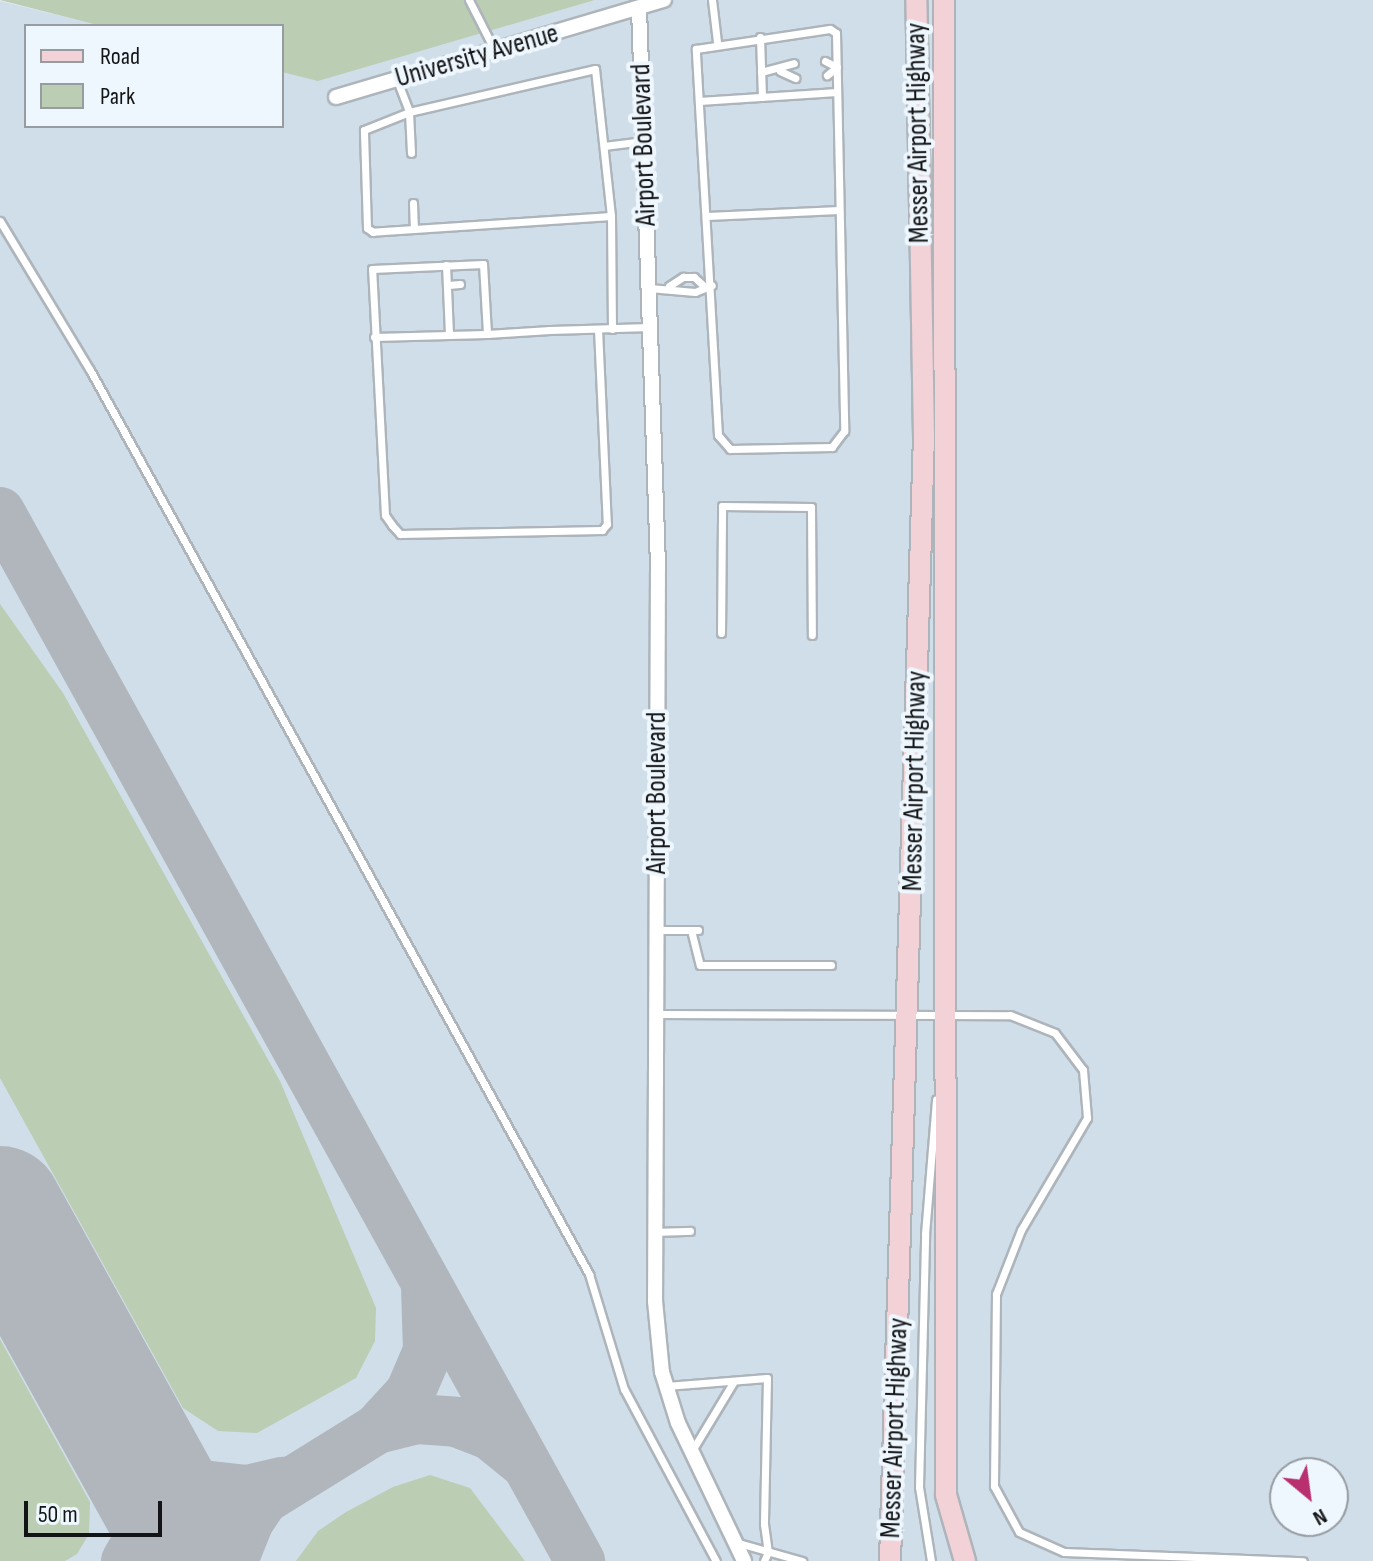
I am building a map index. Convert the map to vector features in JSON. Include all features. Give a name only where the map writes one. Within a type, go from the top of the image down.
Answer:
[{"type":"main road","name":"Messer Airport Highway","points":[[890,1561],[910,1011],[924,437],[916,0]]},
{"type":"main road","name":"Messer Airport Highway","points":[[944,0],[948,444],[942,743],[947,897],[943,1013],[946,1495],[965,1561]]},
{"type":"street","name":"University Avenue","points":[[336,97],[664,0]]},
{"type":"street","name":"Airport Boulevard","points":[[639,8],[658,565],[655,1301],[666,1386],[690,1455],[744,1561]]},
{"type":"lane","points":[[469,0],[495,51]]},
{"type":"lane","points":[[712,0],[717,42]]},
{"type":"lane","points":[[830,29],[836,33],[844,431],[832,447],[730,449],[722,444],[707,285],[707,216],[696,49],[717,42],[830,29]]},
{"type":"lane","points":[[760,37],[762,97]]},
{"type":"lane","points":[[825,61],[837,67]]},
{"type":"lane","points":[[761,72],[780,71],[794,63]]},
{"type":"lane","points":[[827,75],[837,67]]},
{"type":"lane","points":[[611,216],[414,229],[367,228],[364,130],[409,112],[595,69],[611,216],[612,329]]},
{"type":"lane","points":[[780,71],[795,78]]},
{"type":"lane","points":[[397,80],[409,112],[411,153]]},
{"type":"lane","points":[[699,101],[837,92]]},
{"type":"lane","points":[[604,146],[644,141]]},
{"type":"lane","points":[[413,203],[414,229]]},
{"type":"lane","points":[[707,216],[839,210]]},
{"type":"lane","points":[[0,221],[90,370],[589,1274],[624,1389],[716,1561]]},
{"type":"lane","points":[[487,334],[483,264],[372,269],[385,515],[400,534],[590,531],[607,524],[598,329]]},
{"type":"lane","points":[[446,265],[449,335]]},
{"type":"lane","points":[[649,288],[669,286],[683,277],[694,277],[707,285]]},
{"type":"lane","points":[[448,285],[460,284]]},
{"type":"lane","points":[[669,286],[678,293],[695,292],[707,285]]},
{"type":"lane","points":[[374,337],[650,327]]},
{"type":"lane","points":[[721,633],[722,506],[811,507],[812,635]]},
{"type":"lane","points":[[656,930],[695,930],[700,965],[831,965]]},
{"type":"lane","points":[[656,1014],[910,1011],[1010,1015],[1055,1033],[1083,1070],[1087,1118],[1021,1230],[996,1294],[994,1486],[1019,1532],[1053,1547],[1145,1559],[1303,1561]]},
{"type":"lane","name":"Messer Airport Highway","points":[[931,1561],[919,1487],[925,1234],[943,1013]]},
{"type":"lane","points":[[656,1232],[690,1231]]},
{"type":"lane","points":[[666,1386],[767,1378],[764,1524],[768,1552],[764,1561]]},
{"type":"lane","points":[[690,1455],[734,1381]]},
{"type":"lane","points":[[733,1542],[802,1561]]},
{"type":"shaded area","points":[[595,0],[1373,0],[1373,1561],[0,1561],[0,1],[93,24],[24,24],[24,128],[284,128],[284,72],[318,80]]},
{"type":"green space","points":[[0,0],[595,0],[318,81],[284,72],[284,24],[93,24]]},
{"type":"green space","points":[[0,604],[63,693],[280,1081],[376,1308],[375,1341],[356,1378],[257,1433],[218,1431],[183,1408],[0,1078]]},
{"type":"green space","points":[[0,1339],[90,1502],[89,1534],[77,1554],[65,1561],[0,1561]]},
{"type":"green space","points":[[430,1475],[470,1488],[525,1561],[296,1561],[318,1531],[346,1512],[393,1487]]},
{"type":"taxiway","points":[[0,512],[580,1561]]},
{"type":"taxiway","points":[[233,1561],[249,1521],[264,1499],[377,1429],[410,1393],[428,1351],[426,1288]]},
{"type":"taxiway","points":[[377,1429],[417,1419],[456,1422],[490,1435],[522,1461]]},
{"type":"taxiway","points":[[125,1434],[146,1456],[194,1484],[247,1490],[283,1482]]},
{"type":"taxiway","points":[[126,1561],[144,1530],[148,1475]]},
{"type":"taxiway","points":[[139,1561],[267,1491]]},
{"type":"runway","points":[[0,1208],[196,1561]]}]
